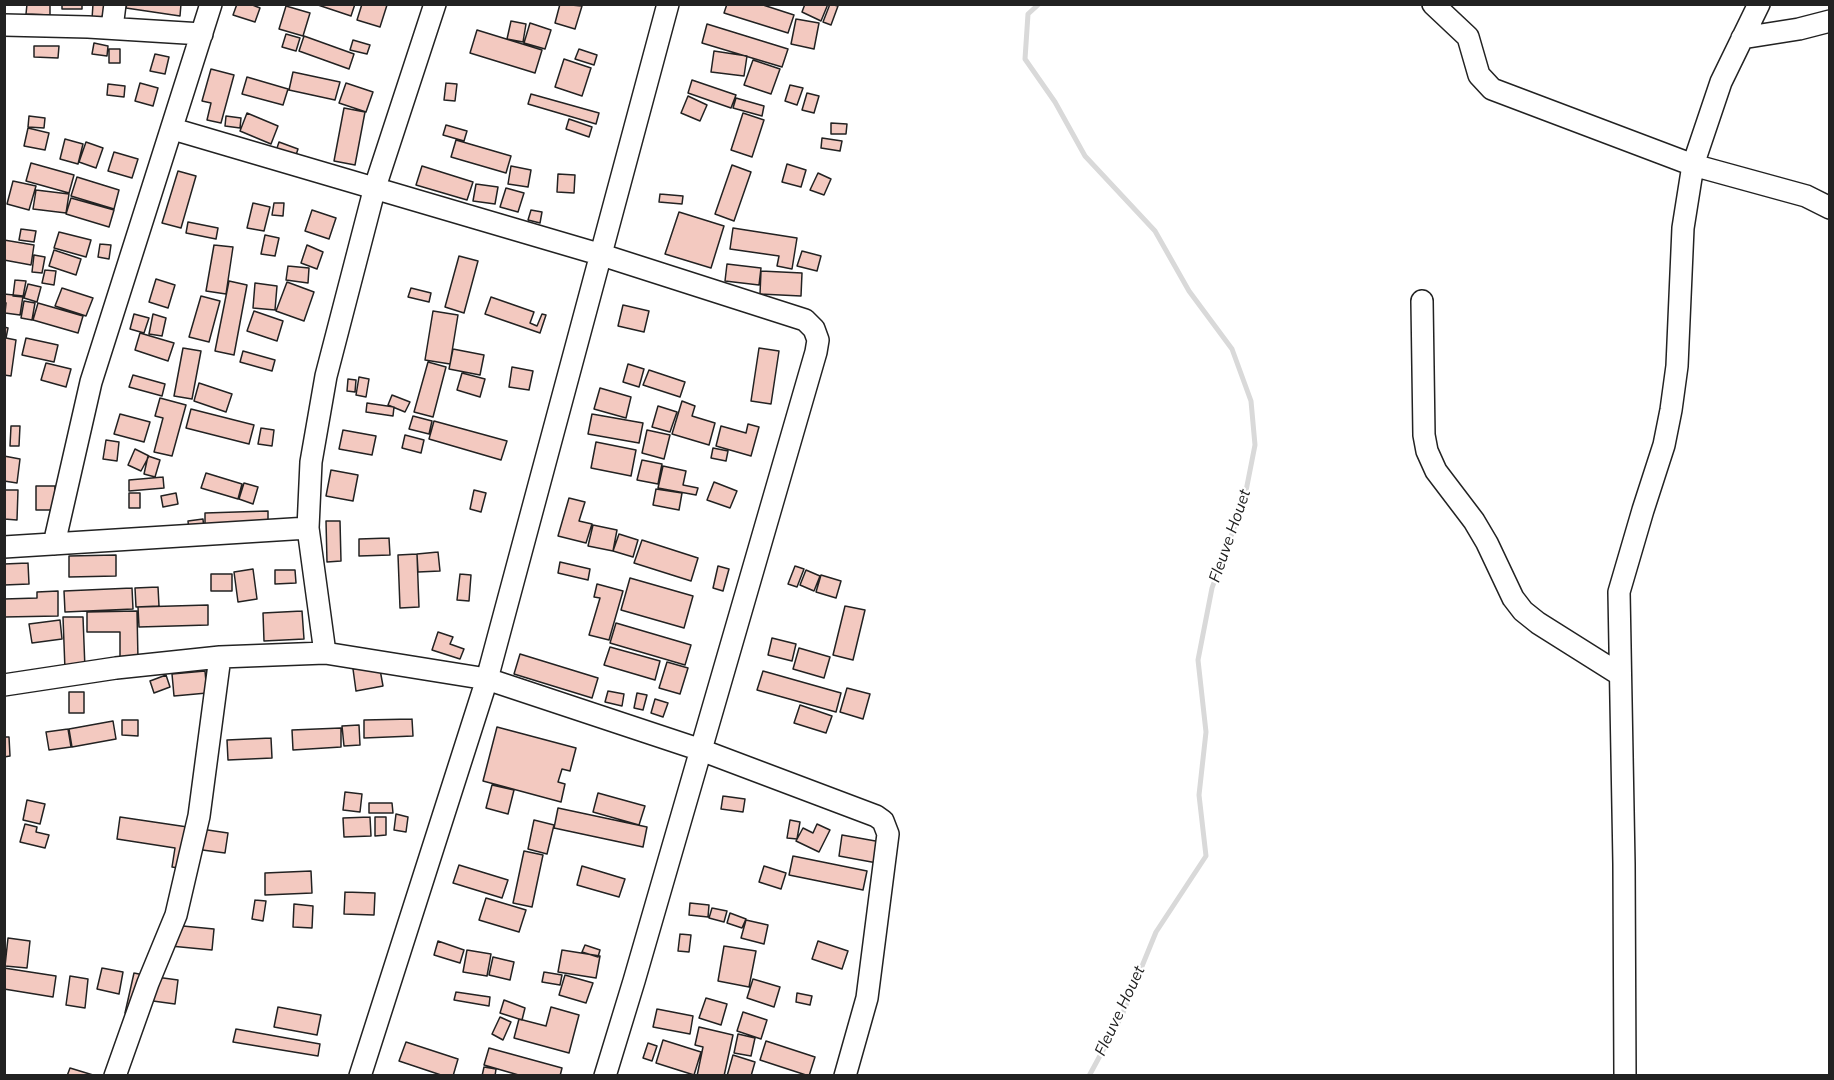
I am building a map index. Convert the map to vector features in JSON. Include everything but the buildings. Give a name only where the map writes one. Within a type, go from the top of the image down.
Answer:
[{"type":"street","points":[[112,28],[115,4]]},
{"type":"street","points":[[54,544],[91,382],[211,4]]},
{"type":"street","points":[[325,653],[308,528],[311,462],[326,376],[375,187],[435,4]]},
{"type":"street","points":[[360,1076],[487,679],[668,4]]},
{"type":"street","points":[[1433,4],[1468,38],[1479,75],[1492,89],[1693,165],[1806,196],[1830,208]]},
{"type":"street","points":[[1625,1076],[1619,592],[1642,510],[1664,445],[1671,410],[1677,366],[1683,228],[1693,165],[1721,82],[1759,4]]},
{"type":"street","points":[[1742,38],[1799,29],[1830,21]]},
{"type":"street","points":[[4,25],[112,28],[201,34]]},
{"type":"street","points":[[173,129],[602,255],[805,320],[814,329],[818,340],[605,1076]]},
{"type":"street","points":[[1422,301],[1424,435],[1427,451],[1436,471],[1474,521],[1513,598],[1523,611],[1619,674]]},
{"type":"street","points":[[4,547],[308,528]]},
{"type":"street","points":[[4,685],[116,668],[220,657],[325,653],[487,679],[701,750],[876,816],[887,827],[888,834],[867,998],[846,1076]]},
{"type":"street","points":[[115,1076],[148,983],[176,915],[199,816],[220,657]]},
{"type":"waterway","name":"Fleuve Houet","points":[[1039,4],[1028,14],[1025,59],[1055,102],[1085,156],[1155,231],[1189,291],[1232,349],[1251,401],[1255,445],[1244,501],[1212,588],[1198,660],[1206,732],[1199,795],[1206,856],[1156,932],[1122,1015],[1089,1076]]}]
